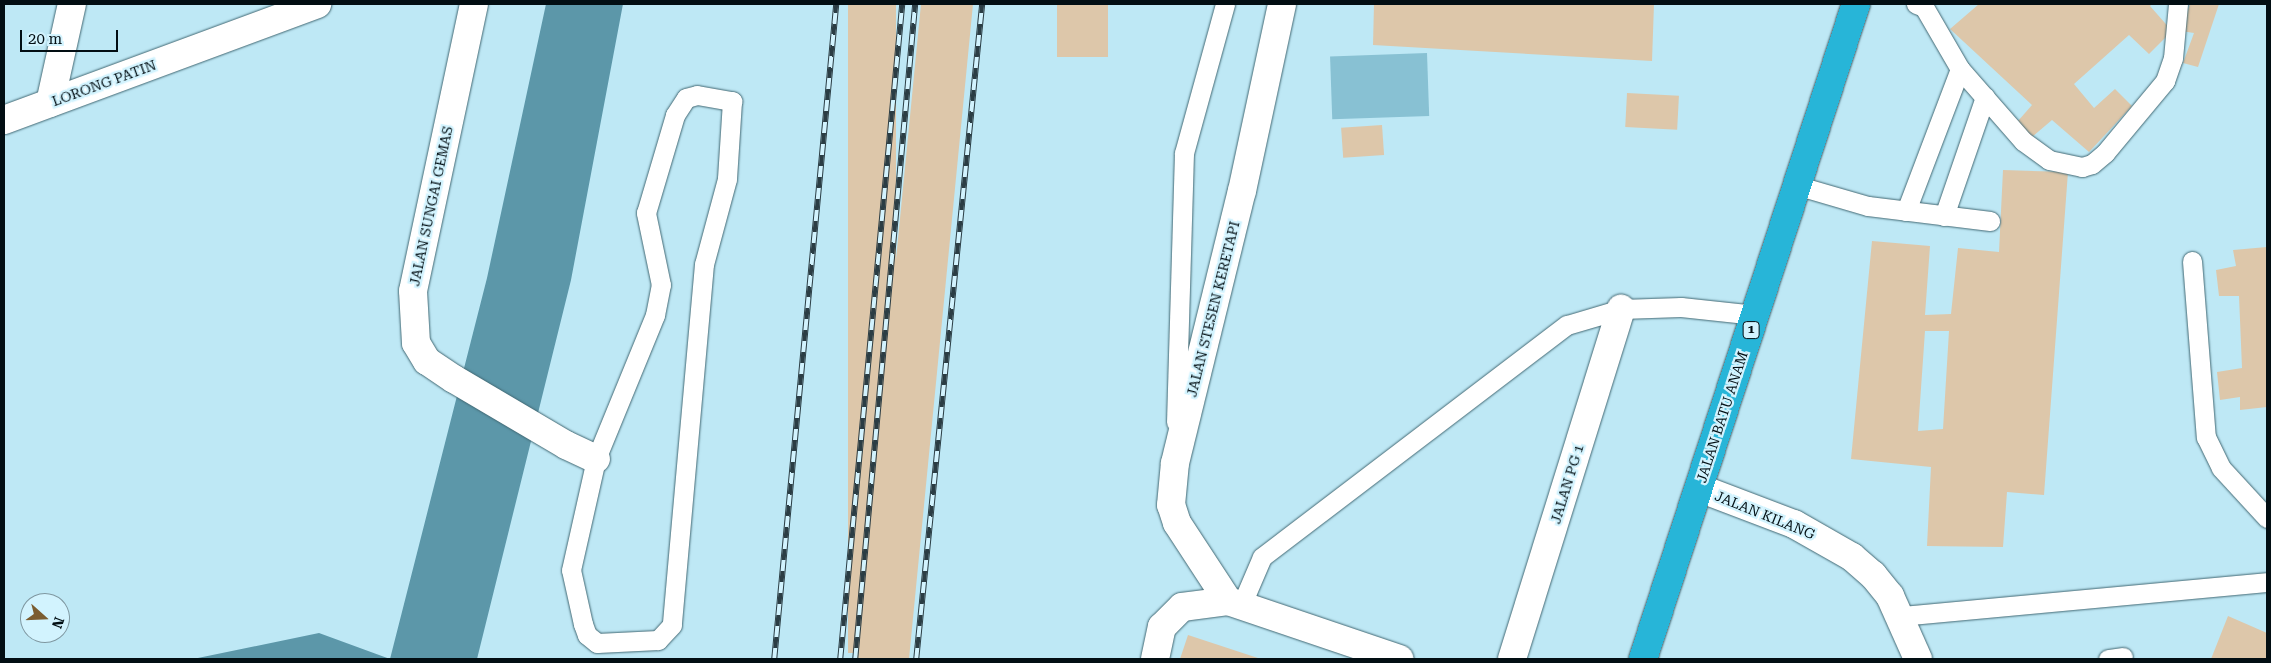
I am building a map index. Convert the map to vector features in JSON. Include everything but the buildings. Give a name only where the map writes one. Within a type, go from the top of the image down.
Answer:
[{"type":"highway","name":"JALAN BATU ANAM","points":[[1642,658],[1799,186],[1856,4]]},
{"type":"street","points":[[50,103],[72,4]]},
{"type":"street","name":"LORONG PATIN","points":[[4,120],[317,4]]},
{"type":"street","name":"JALAN SUNGAI GEMAS","points":[[474,4],[413,291],[416,343],[427,361],[454,379],[566,445],[596,459]]},
{"type":"street","name":"JALAN STESEN KERETAPI","points":[[1235,604],[1177,523],[1171,505],[1175,463],[1242,191],[1282,4]]},
{"type":"street","name":"JALAN PG 1","points":[[1512,659],[1621,309]]},
{"type":"street","name":"JALAN KILANG","points":[[1699,488],[1794,524],[1830,542],[1874,575],[1901,616],[1918,659]]},
{"type":"street","points":[[1155,659],[1162,627],[1182,607],[1235,604],[1399,659]]},
{"type":"lane","points":[[1175,463],[1184,153],[1225,4]]},
{"type":"lane","points":[[1916,4],[1924,7],[1960,69],[2040,155],[2082,168],[2092,164],[2165,81],[2173,58],[2178,4]]},
{"type":"lane","points":[[1906,211],[1960,69]]},
{"type":"lane","points":[[697,95],[732,101],[727,179],[704,264],[672,625],[658,640],[597,642],[587,635],[583,624],[571,570],[596,459],[655,315],[661,285],[646,213],[675,114],[686,98],[697,95]]},
{"type":"lane","points":[[1944,216],[1985,97]]},
{"type":"lane","points":[[1799,186],[1868,206],[1990,221]]},
{"type":"lane","points":[[2192,261],[2206,437],[2221,468],[2267,518]]},
{"type":"lane","points":[[1235,604],[1262,557],[1568,325],[1621,309],[1682,307],[1756,315]]},
{"type":"lane","points":[[1901,616],[2267,582]]},
{"type":"shaded area","points":[[546,4],[623,4],[571,280],[477,659],[390,659],[487,278]]},
{"type":"shaded area","points":[[1427,53],[1429,116],[1332,119],[1330,56]]},
{"type":"shaded area","points":[[319,633],[390,659],[193,659]]},
{"type":"railway","points":[[774,659],[836,4]]},
{"type":"railway","points":[[840,659],[902,4]]},
{"type":"railway","points":[[855,659],[915,4]]},
{"type":"railway","points":[[916,659],[982,4]]}]
